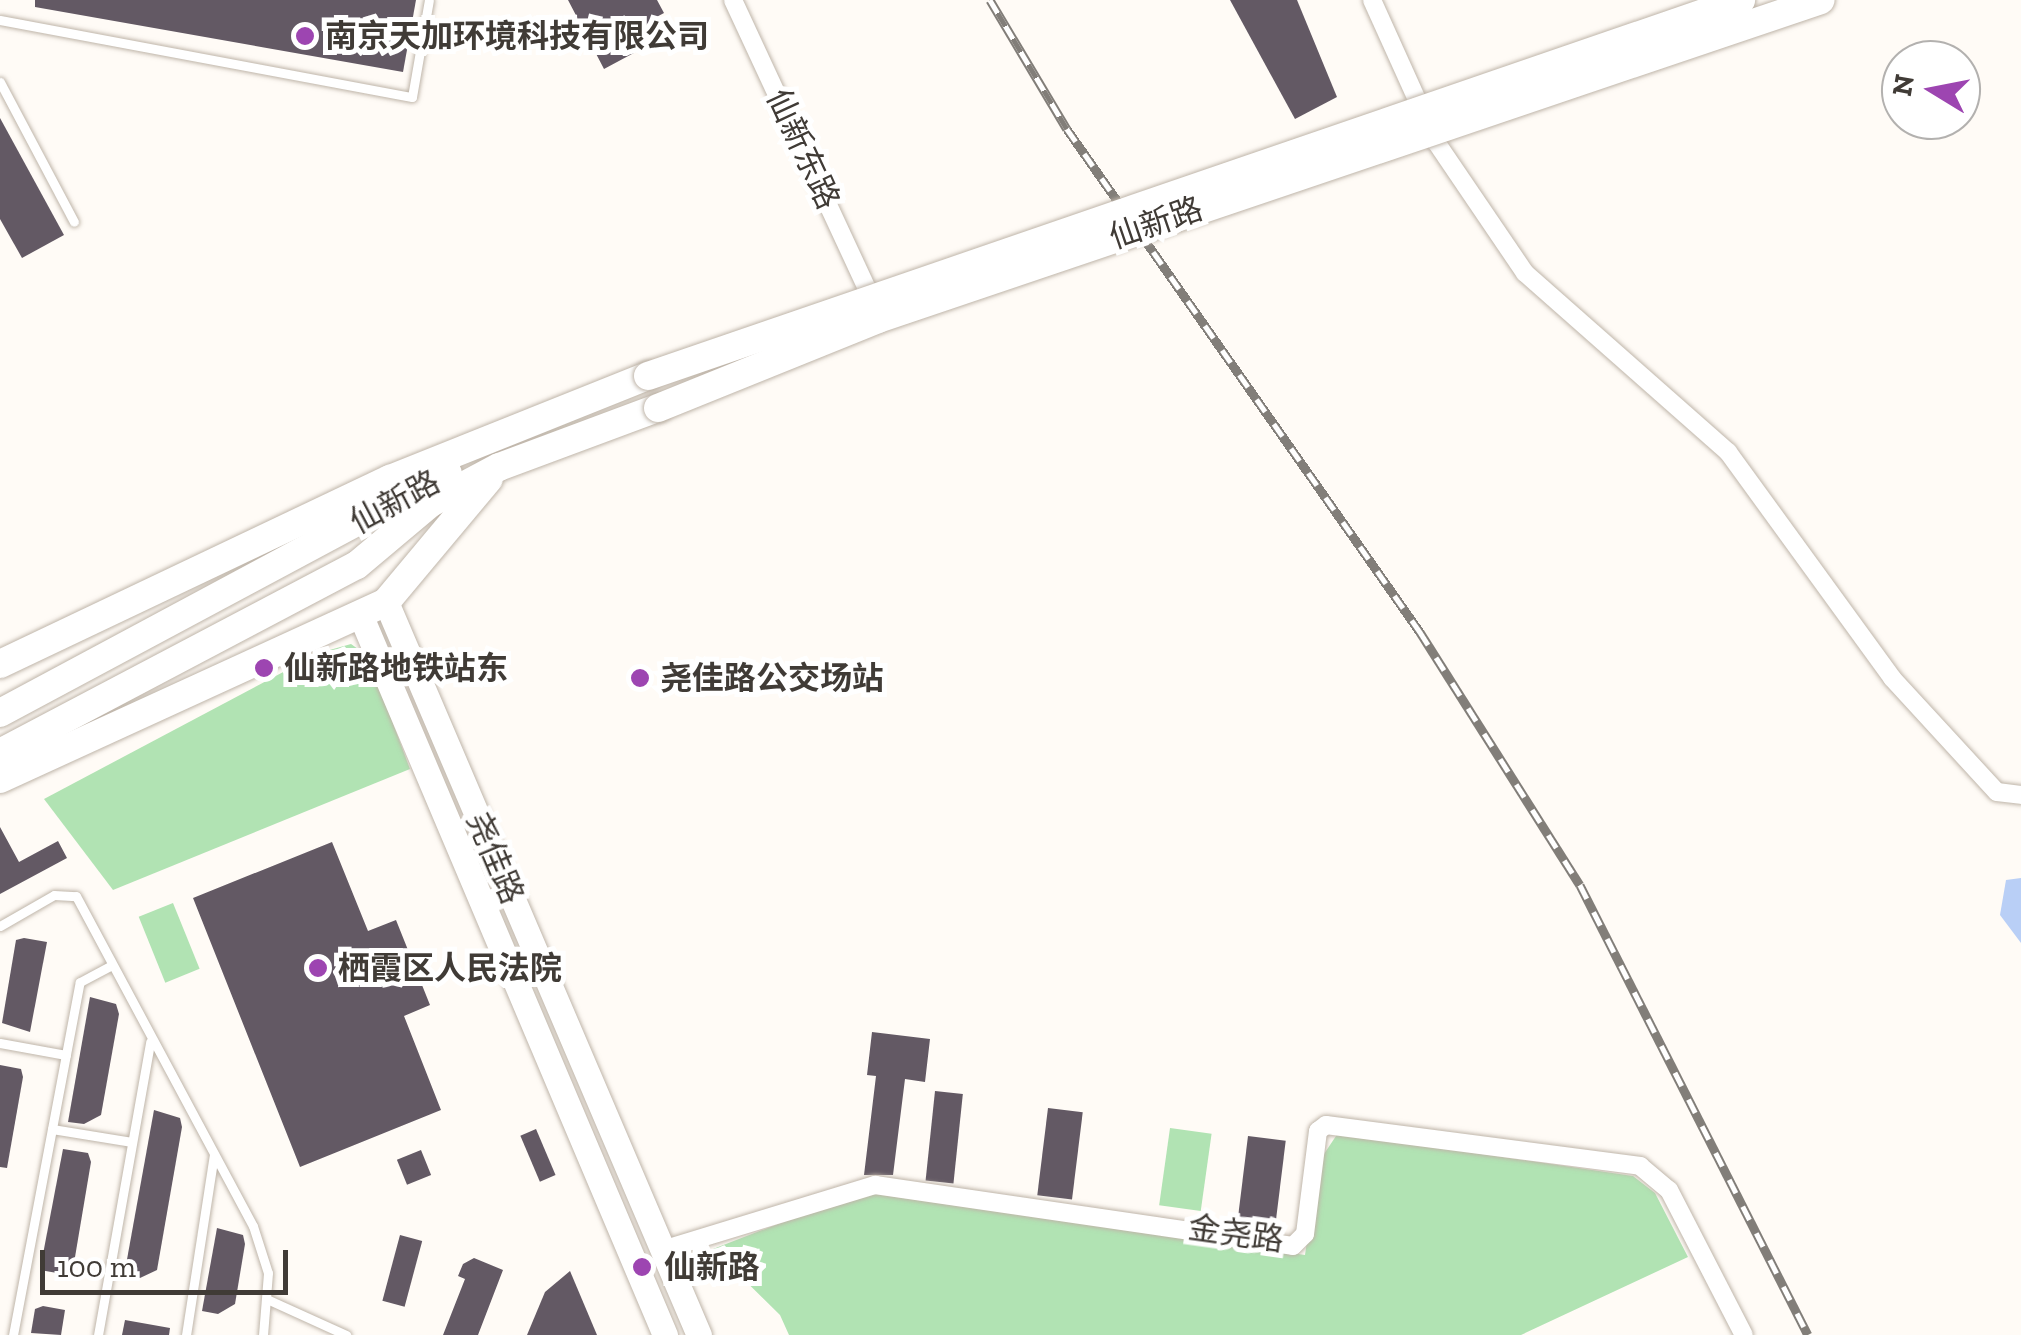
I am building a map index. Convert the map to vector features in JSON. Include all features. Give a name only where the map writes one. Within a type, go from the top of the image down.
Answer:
[{"type":"main road","name":"仙新路","points":[[0,664],[390,479],[577,403],[1740,0]]},
{"type":"main road","name":"仙新路","points":[[0,753],[357,565],[432,503],[499,467],[878,318],[1821,0]]},
{"type":"main road","name":"仙新路","points":[[0,712],[577,403]]},
{"type":"main road","name":"仙新路","points":[[0,779],[386,602],[499,467]]},
{"type":"main road","name":"尧佳路","points":[[386,602],[699,1335]]},
{"type":"main road","name":"尧佳路","points":[[360,614],[665,1335]]},
{"type":"street","name":"仙新东路","points":[[733,0],[872,299]]},
{"type":"street","points":[[1372,0],[1436,142],[1525,272],[1728,452],[1892,678],[1997,792],[2021,795]]},
{"type":"street","name":"金尧路","points":[[662,1250],[875,1185],[1293,1246],[1305,1234],[1318,1131],[1326,1125],[1640,1166],[1669,1190],[1744,1335]]},
{"type":"lane","points":[[0,20],[412,96],[429,0]]},
{"type":"lane","points":[[0,82],[74,222]]},
{"type":"lane","points":[[0,926],[54,895],[76,896],[262,1250],[269,1300],[262,1335]]},
{"type":"lane","points":[[13,1335],[80,982],[112,965]]},
{"type":"lane","points":[[98,1335],[151,1040]]},
{"type":"lane","points":[[0,1044],[66,1055]]},
{"type":"lane","points":[[52,1129],[132,1142]]},
{"type":"lane","points":[[186,1335],[214,1153]]},
{"type":"lane","points":[[269,1300],[346,1335]]},
{"type":"green space","points":[[351,644],[368,656],[410,769],[113,890],[44,799],[319,653]]},
{"type":"green space","points":[[173,903],[200,969],[165,983],[139,917]]},
{"type":"green space","points":[[1170,1128],[1212,1134],[1201,1211],[1159,1205]]},
{"type":"green space","points":[[1338,1133],[1633,1176],[1655,1193],[1688,1257],[1521,1335],[789,1335],[780,1315],[713,1249],[861,1192],[1305,1255],[1318,1163]]},
{"type":"water","points":[[2021,878],[2021,943],[2000,915],[2006,880]]},
{"type":"building","name":"南京天加环境科技有限公司","points":[[35,0],[416,0],[403,72],[35,7]]},
{"type":"building","points":[[568,0],[657,0],[664,13],[649,21],[658,40],[604,69]]},
{"type":"building","points":[[1230,0],[1297,0],[1337,97],[1295,119]]},
{"type":"building","points":[[0,118],[64,235],[22,258],[0,219]]},
{"type":"building","points":[[0,827],[19,862],[58,841],[67,858],[0,894]]},
{"type":"building","name":"栖霞区人民法院","points":[[332,842],[368,931],[396,920],[430,1005],[404,1016],[441,1110],[300,1167],[193,898]]},
{"type":"building","points":[[16,940],[47,942],[30,1032],[2,1023]]},
{"type":"building","points":[[90,997],[116,1004],[119,1014],[101,1115],[84,1124],[68,1122]]},
{"type":"building","points":[[872,1032],[930,1039],[925,1082],[905,1079],[893,1175],[864,1175],[876,1076],[867,1075]]},
{"type":"building","points":[[0,1065],[21,1069],[23,1077],[7,1168],[0,1167]]},
{"type":"building","points":[[935,1091],[963,1094],[953,1183],[926,1181]]},
{"type":"building","points":[[1048,1108],[1083,1112],[1072,1200],[1037,1195]]},
{"type":"building","points":[[154,1110],[180,1118],[182,1127],[157,1270],[140,1278],[124,1276]]},
{"type":"building","points":[[536,1129],[556,1175],[540,1182],[520,1136]]},
{"type":"building","points":[[1248,1136],[1286,1141],[1275,1230],[1237,1225]]},
{"type":"building","points":[[63,1149],[88,1153],[91,1162],[74,1263],[57,1273],[40,1270]]},
{"type":"building","points":[[421,1150],[431,1175],[407,1185],[397,1160]]},
{"type":"building","points":[[217,1228],[243,1235],[245,1244],[235,1304],[218,1314],[202,1311]]},
{"type":"building","points":[[400,1235],[422,1241],[405,1307],[382,1301]]},
{"type":"building","points":[[474,1258],[503,1270],[478,1335],[443,1335],[465,1279],[458,1276],[463,1264]]},
{"type":"building","points":[[570,1271],[597,1335],[527,1335],[545,1292]]},
{"type":"building","points":[[43,1306],[65,1310],[61,1335],[31,1333],[35,1309]]},
{"type":"building","points":[[125,1320],[170,1328],[169,1335],[122,1335]]},
{"type":"railway","points":[[990,0],[1067,129],[1420,632],[1580,885],[1808,1335]]},
{"type":"place","name":"南京天加环境科技有限公司","points":[[305,36]]},
{"type":"place","name":"仙新路地铁站东","points":[[264,668]]},
{"type":"place","name":"尧佳路公交场站","points":[[640,678]]},
{"type":"place","name":"栖霞区人民法院","points":[[318,968]]},
{"type":"place","name":"仙新路","points":[[642,1267]]}]
